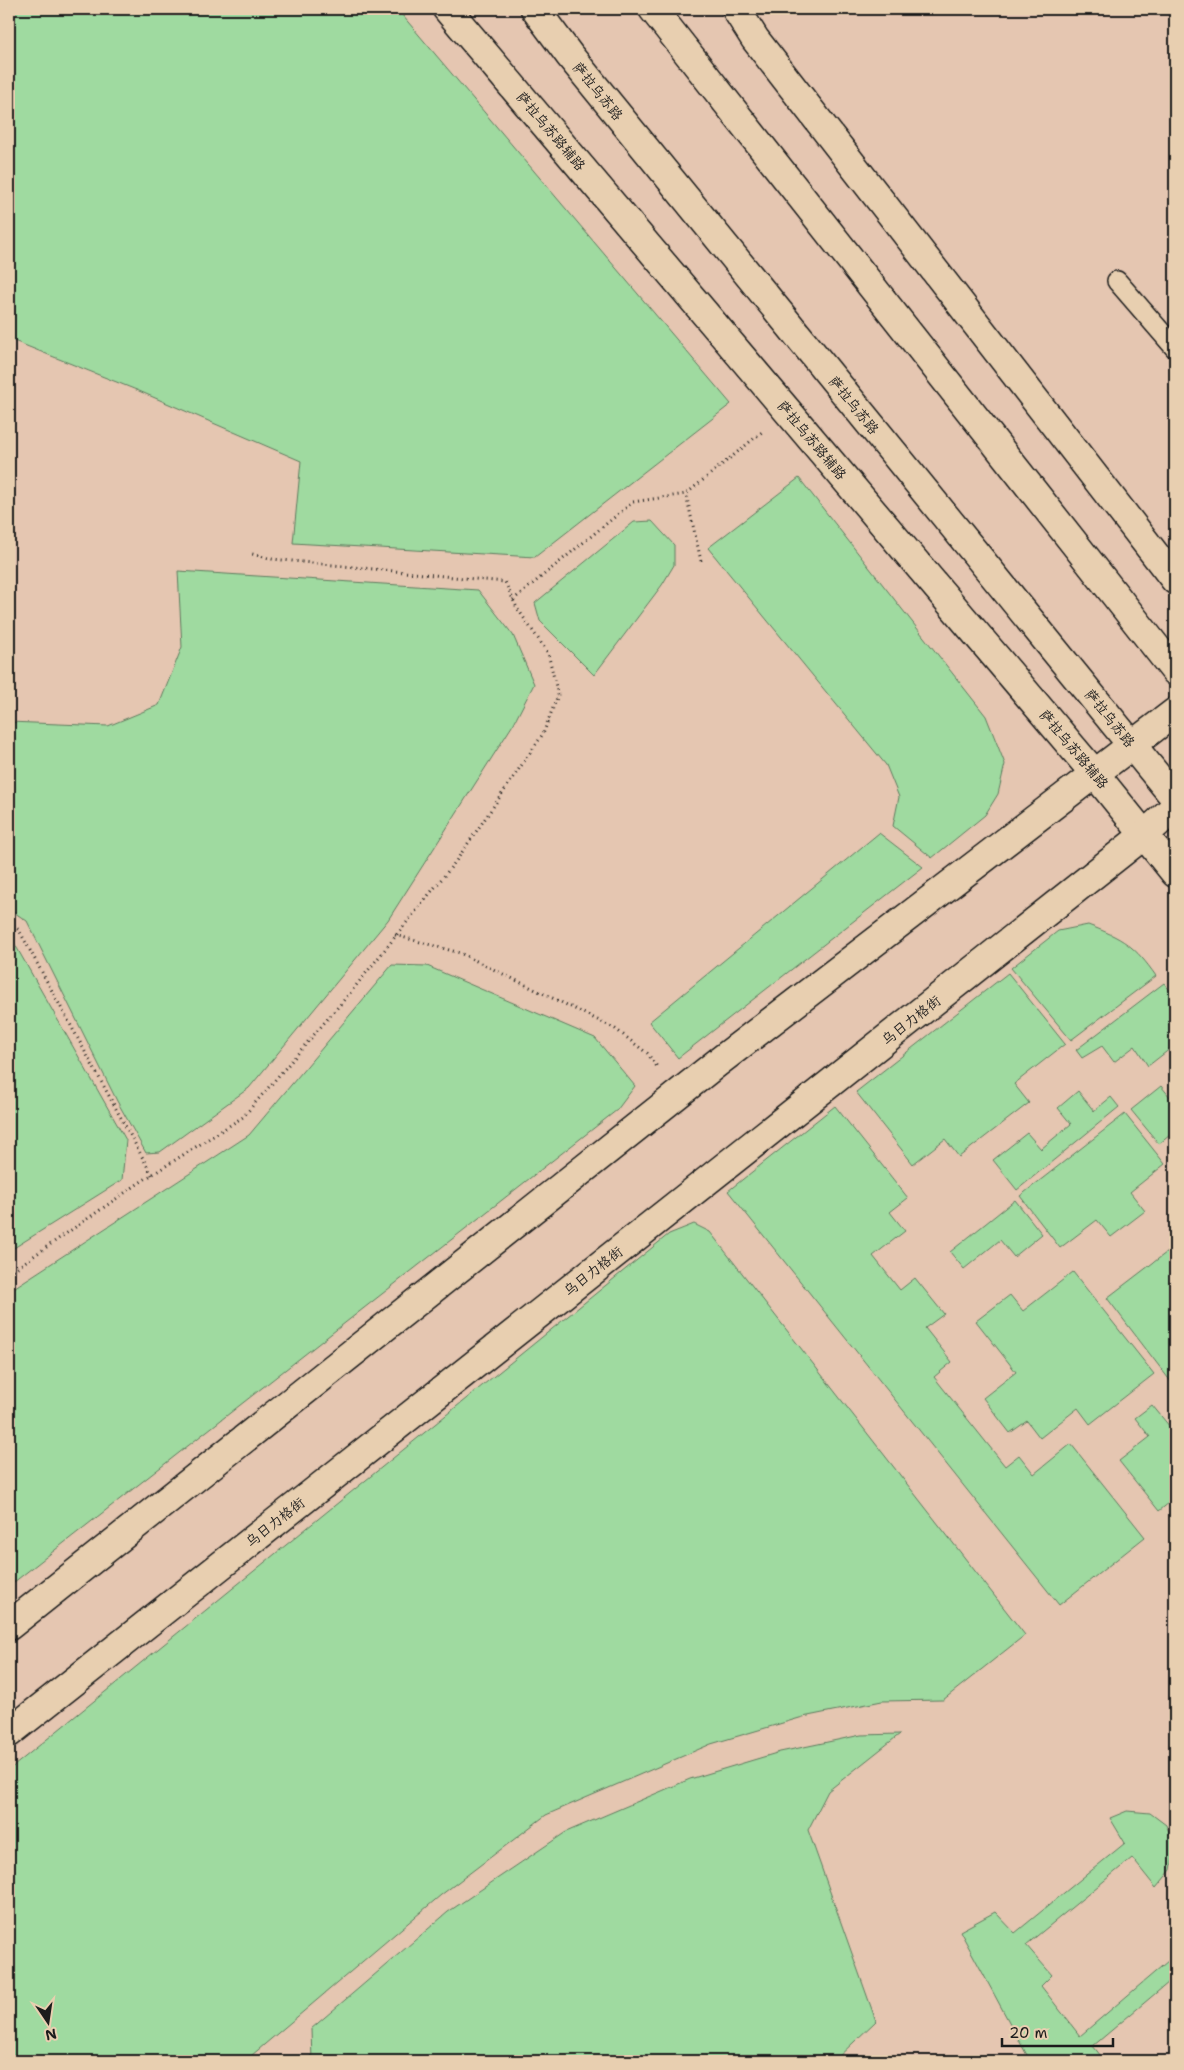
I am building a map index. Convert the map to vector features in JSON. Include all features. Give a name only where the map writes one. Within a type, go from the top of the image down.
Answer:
[{"type":"street","name":"萨拉乌苏路辅路","points":[[447,9],[1095,774],[1175,873]]},
{"type":"street","name":"萨拉乌苏路","points":[[535,9],[576,64],[1175,798]]},
{"type":"street","points":[[653,9],[1175,671]]},
{"type":"street","points":[[736,9],[755,39],[1175,580]]},
{"type":"street","points":[[9,1626],[677,1095],[1175,712]]},
{"type":"street","name":"乌日力格街","points":[[9,1733],[1144,835],[1175,808]]},
{"type":"lane","points":[[1117,281],[1175,348]]},
{"type":"path","points":[[513,600],[633,502],[686,494],[788,411]]},
{"type":"path","points":[[686,494],[701,561]]},
{"type":"path","points":[[9,1273],[152,1175],[243,1117],[350,993],[456,861],[538,742],[558,695],[548,653],[513,600],[505,582],[272,559],[252,554]]},
{"type":"path","points":[[9,923],[19,930],[152,1175]]},
{"type":"path","points":[[395,935],[460,953],[614,1028],[647,1054],[677,1095]]},
{"type":"green space","points":[[9,9],[397,9],[731,404],[535,557],[293,543],[301,461],[139,391],[9,339]]},
{"type":"green space","points":[[799,478],[986,716],[1005,764],[998,794],[985,815],[932,858],[893,826],[899,797],[886,765],[708,548]]},
{"type":"green space","points":[[652,521],[674,545],[674,565],[662,585],[594,675],[540,621],[535,603],[634,522]]},
{"type":"green space","points":[[178,571],[478,590],[513,635],[534,684],[514,723],[388,920],[249,1088],[160,1152],[146,1153],[117,1101],[27,921],[9,909],[9,722],[108,726],[159,705],[182,647]]},
{"type":"green space","points":[[879,833],[923,867],[678,1058],[649,1022]]},
{"type":"green space","points":[[1088,925],[1110,934],[1127,944],[1141,957],[1156,976],[1071,1040],[1011,968],[1058,931]]},
{"type":"green space","points":[[9,934],[126,1140],[122,1180],[9,1251]]},
{"type":"green space","points":[[392,965],[427,966],[595,1038],[635,1086],[617,1110],[9,1586],[9,1291],[249,1135]]},
{"type":"green space","points":[[1008,973],[1065,1044],[1014,1084],[1029,1103],[959,1157],[945,1139],[913,1164],[856,1092]]},
{"type":"green space","points":[[1164,983],[1175,997],[1175,1045],[1148,1066],[1135,1046],[1114,1062],[1102,1046],[1082,1058],[1076,1050]]},
{"type":"green space","points":[[1161,1086],[1175,1103],[1175,1131],[1159,1144],[1131,1110]]},
{"type":"green space","points":[[1078,1091],[1094,1111],[1111,1097],[1119,1107],[1017,1190],[993,1160],[1027,1133],[1041,1149],[1071,1124],[1058,1108]]},
{"type":"green space","points":[[835,1106],[908,1198],[890,1212],[905,1231],[873,1256],[900,1290],[915,1278],[944,1314],[925,1328],[952,1362],[934,1377],[1005,1466],[1019,1455],[1034,1474],[1071,1444],[1145,1537],[1059,1605],[728,1191]]},
{"type":"green space","points":[[1125,1114],[1165,1164],[1130,1192],[1145,1211],[1111,1237],[1097,1220],[1060,1248],[1020,1196]]},
{"type":"green space","points":[[1015,1200],[1042,1234],[1014,1257],[1000,1240],[964,1269],[950,1252]]},
{"type":"green space","points":[[694,1224],[710,1232],[1025,1635],[943,1700],[882,1701],[803,1717],[711,1744],[546,1815],[441,1895],[245,2061],[9,2061],[9,1770],[669,1234]]},
{"type":"green space","points":[[1175,1246],[1175,1387],[1107,1298]]},
{"type":"green space","points":[[1073,1272],[1154,1374],[1090,1424],[1078,1408],[1040,1438],[1027,1421],[1010,1433],[983,1398],[1016,1372],[976,1321],[1010,1295],[1023,1311]]},
{"type":"green space","points":[[1152,1405],[1175,1433],[1175,1498],[1159,1511],[1119,1461],[1150,1437],[1135,1418]]},
{"type":"green space","points":[[900,1734],[828,1791],[808,1830],[876,2021],[834,2061],[312,2061],[311,2029],[448,1912],[566,1832],[690,1779],[780,1752],[861,1735]]},
{"type":"green space","points":[[1127,1811],[1150,1813],[1166,1825],[1175,1845],[1171,1870],[1156,1888],[1132,1858],[1026,1945],[1052,1975],[1041,1986],[1080,2036],[1175,1955],[1175,1977],[1093,2046],[1105,2061],[1024,2061],[1028,2057],[960,1931],[995,1912],[1015,1933],[1125,1843],[1110,1818]]}]
